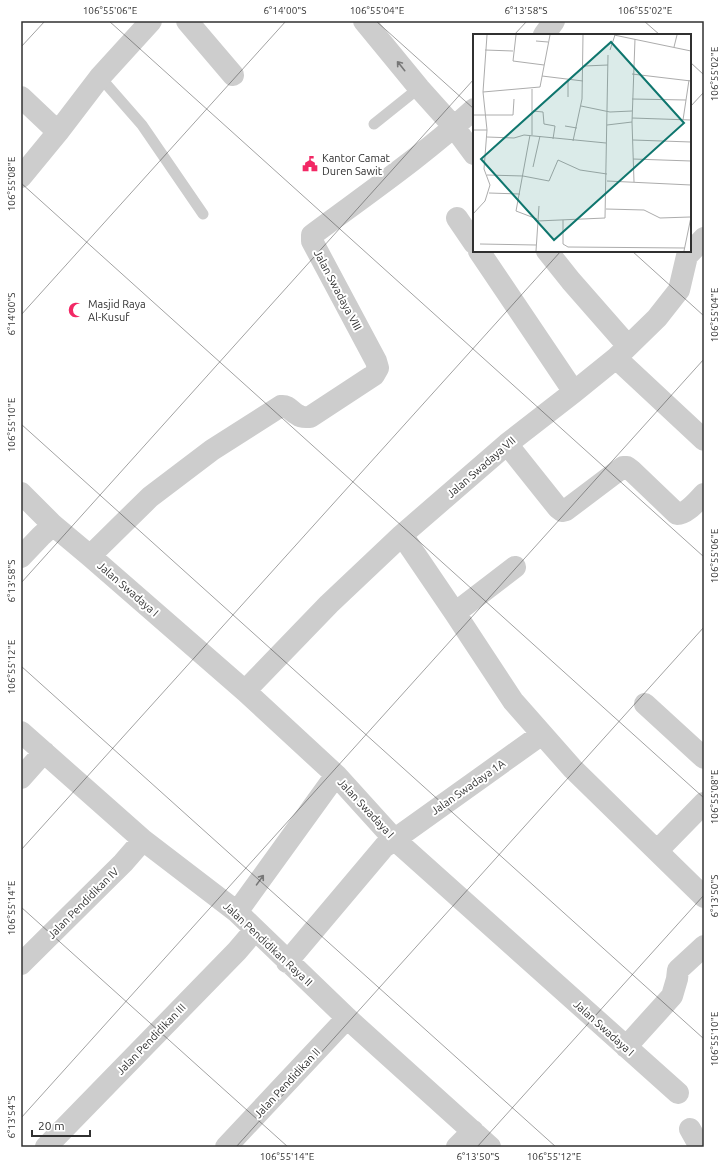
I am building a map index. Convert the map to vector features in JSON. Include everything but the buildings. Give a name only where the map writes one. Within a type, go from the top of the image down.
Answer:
[{"type":"street","points":[[21,177],[100,78],[151,21]]},
{"type":"street","points":[[187,21],[233,76]]},
{"type":"street","points":[[545,34],[554,21]]},
{"type":"street","points":[[374,28],[419,88],[454,127],[473,153]]},
{"type":"street","points":[[21,97],[58,132]]},
{"type":"street","name":"Jalan Swadaya VIII","points":[[90,556],[150,497],[227,440],[281,406],[288,407],[298,416],[304,418],[310,417],[374,375],[378,368],[376,361],[312,241],[312,235],[385,181],[454,127],[473,110]]},
{"type":"street","points":[[457,218],[473,242]]},
{"type":"street","name":"Jalan Swadaya VII","points":[[691,252],[704,238]]},
{"type":"street","points":[[480,252],[574,392]]},
{"type":"street","points":[[548,252],[571,281],[622,352],[704,440]]},
{"type":"street","name":"Jalan Swadaya VII","points":[[245,691],[329,604],[402,535],[507,444],[574,392],[622,352],[657,318],[679,290],[687,256],[691,252]]},
{"type":"street","points":[[507,444],[562,511],[566,510],[623,467],[627,467],[677,514],[685,512],[704,494]]},
{"type":"street","points":[[21,493],[53,525],[21,557]]},
{"type":"street","name":"Jalan Swadaya I","points":[[53,525],[245,691],[336,775],[394,839],[678,1093]]},
{"type":"street","points":[[402,535],[513,700],[573,769],[704,897]]},
{"type":"street","points":[[455,613],[516,567]]},
{"type":"street","points":[[646,704],[704,758]]},
{"type":"street","name":"Jalan Pendidikan Raya II","points":[[21,732],[143,840],[237,912],[287,962],[347,1018],[490,1147]]},
{"type":"street","name":"Jalan Swadaya 1A","points":[[287,962],[384,847],[542,734]]},
{"type":"street","points":[[21,778],[44,752]]},
{"type":"street","points":[[237,912],[336,775]]},
{"type":"street","points":[[656,851],[704,803]]},
{"type":"street","name":"Jalan Pendidikan IV","points":[[21,964],[123,863],[143,840]]},
{"type":"street","name":"Jalan Pendidikan III","points":[[46,1147],[237,951],[255,930]]},
{"type":"street","points":[[626,1047],[672,996],[678,970],[704,946]]},
{"type":"street","name":"Jalan Pendidikan II","points":[[226,1147],[347,1018]]},
{"type":"street","points":[[457,1147],[473,1131]]},
{"type":"lane","points":[[100,78],[142,125],[203,214]]},
{"type":"lane","points":[[374,124],[419,88]]},
{"type":"place","name":"Kantor Camat Duren Sawit","points":[[310,164]]},
{"type":"place","name":"Masjid Raya Al-Kusuf","points":[[76,310]]}]
